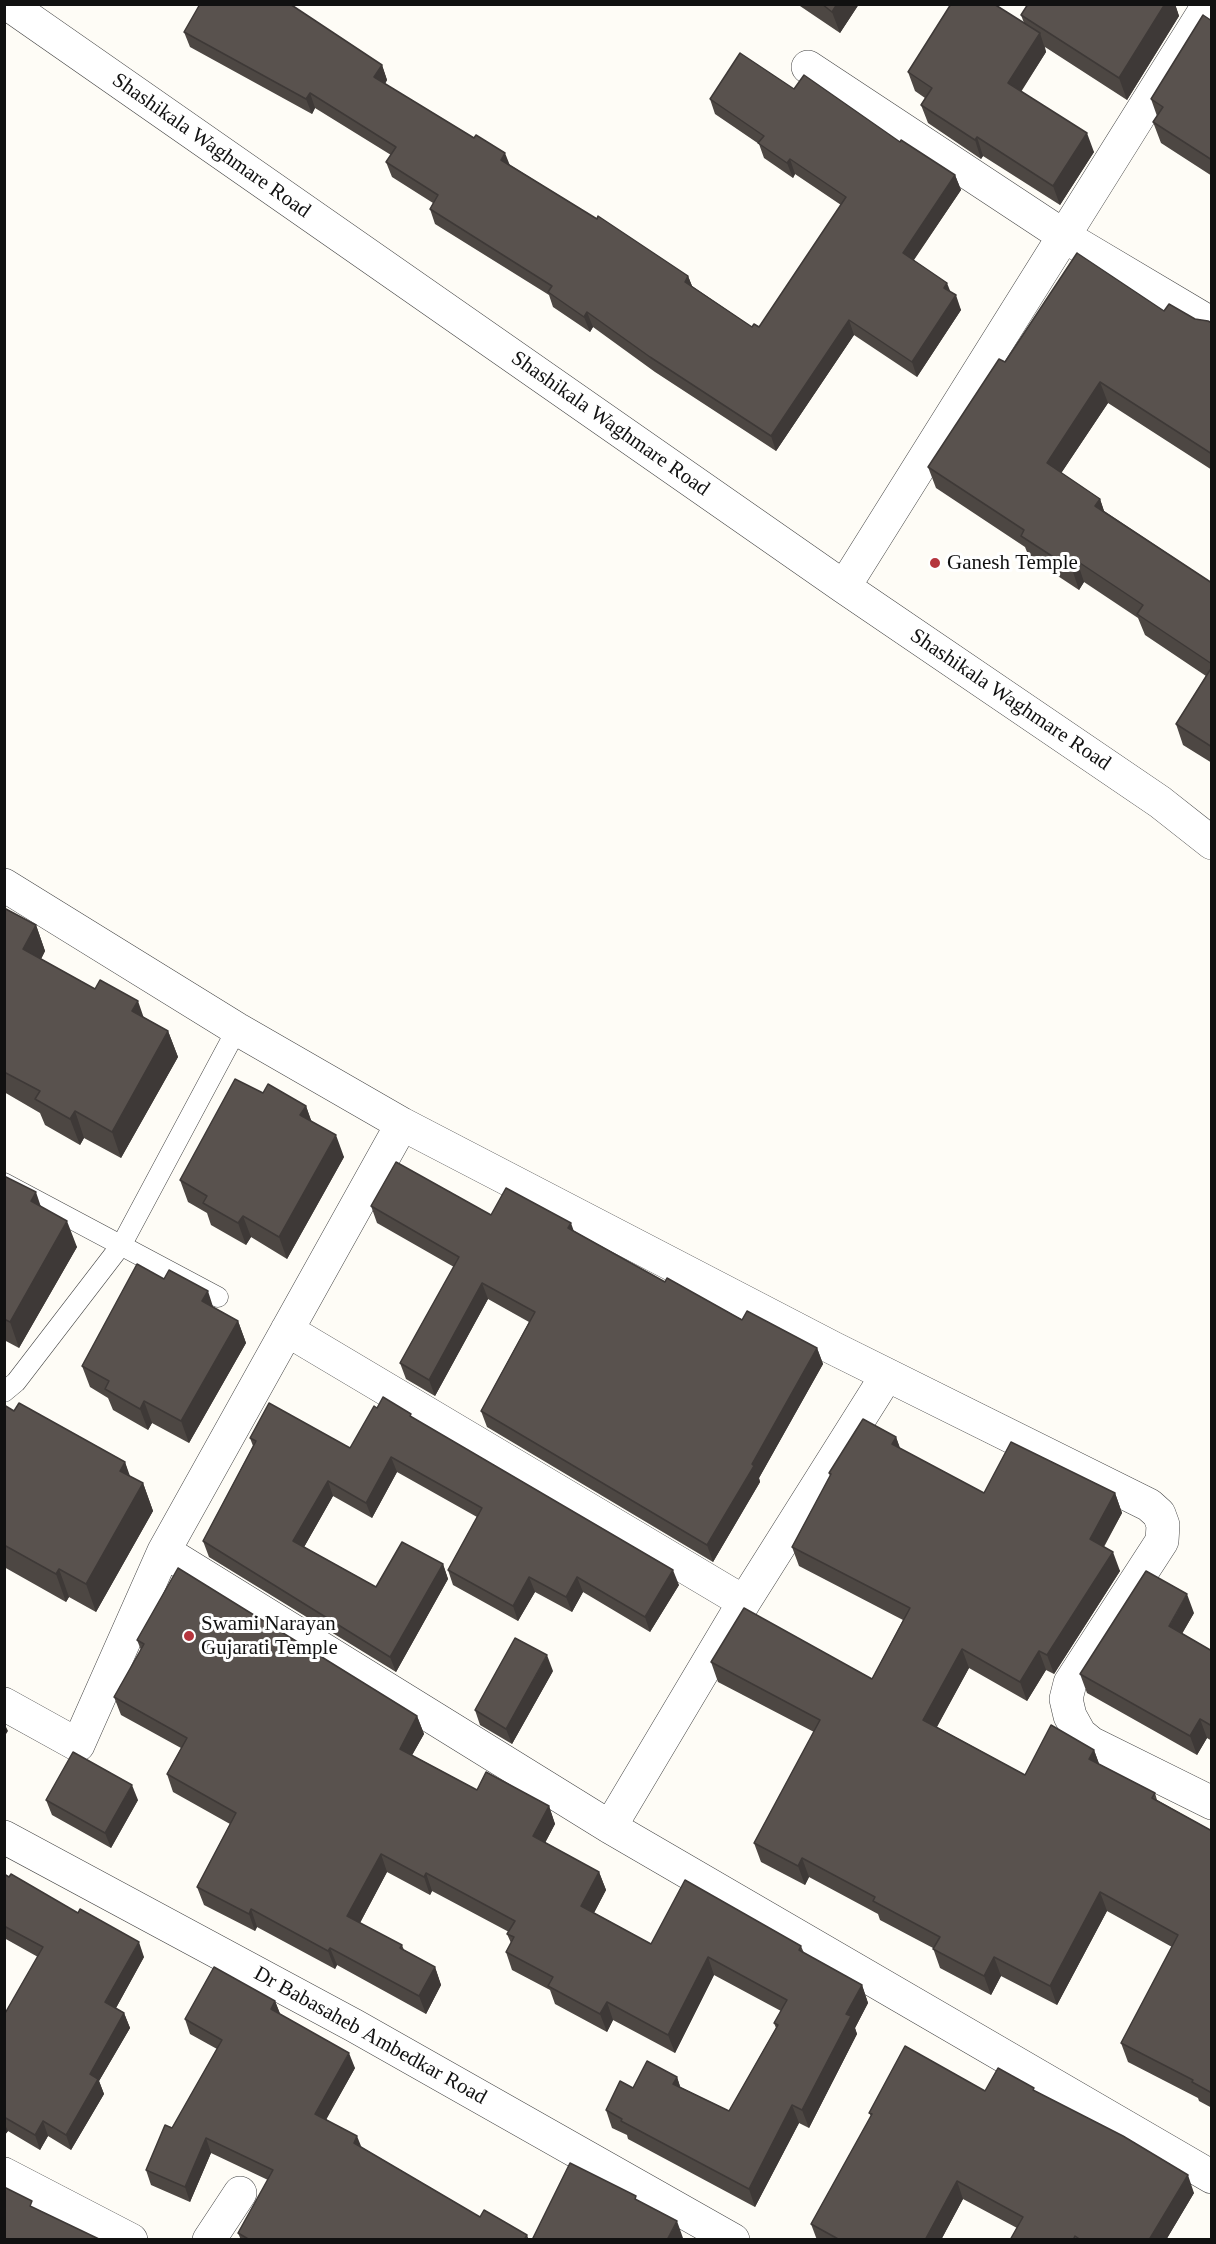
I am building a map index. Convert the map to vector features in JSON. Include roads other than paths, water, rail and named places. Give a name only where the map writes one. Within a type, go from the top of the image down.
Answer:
[{"type":"street","name":"Shashikala Waghmare Road","points":[[8,4],[844,587],[1160,802],[1212,843]]},
{"type":"street","points":[[844,587],[1205,9]]},
{"type":"street","points":[[808,67],[1064,236],[1212,324]]},
{"type":"street","points":[[4,885],[237,1029],[402,1124],[887,1375],[1149,1506],[1159,1514],[1163,1526],[1162,1541],[1070,1683],[1066,1699],[1080,1734],[1091,1743],[1212,1803]]},
{"type":"street","points":[[4,1704],[78,1745],[164,1551],[402,1124]]},
{"type":"street","points":[[287,1330],[744,1602]]},
{"type":"street","points":[[610,1827],[744,1602],[887,1375]]},
{"type":"street","points":[[164,1551],[610,1827],[1212,2176]]},
{"type":"street","name":"Dr Babasaheb Ambedkar Road","points":[[4,1837],[355,2026],[733,2240]]},
{"type":"street","points":[[4,2174],[130,2240]]},
{"type":"street","points":[[209,2240],[240,2193]]},
{"type":"lane","points":[[4,1392],[16,1382],[122,1244],[237,1029]]},
{"type":"lane","points":[[4,1183],[218,1297]]},
{"type":"place","name":"Ganesh Temple","points":[[935,563]]},
{"type":"place","name":"Swami Narayan Gujarati Temple","points":[[189,1636]]}]
